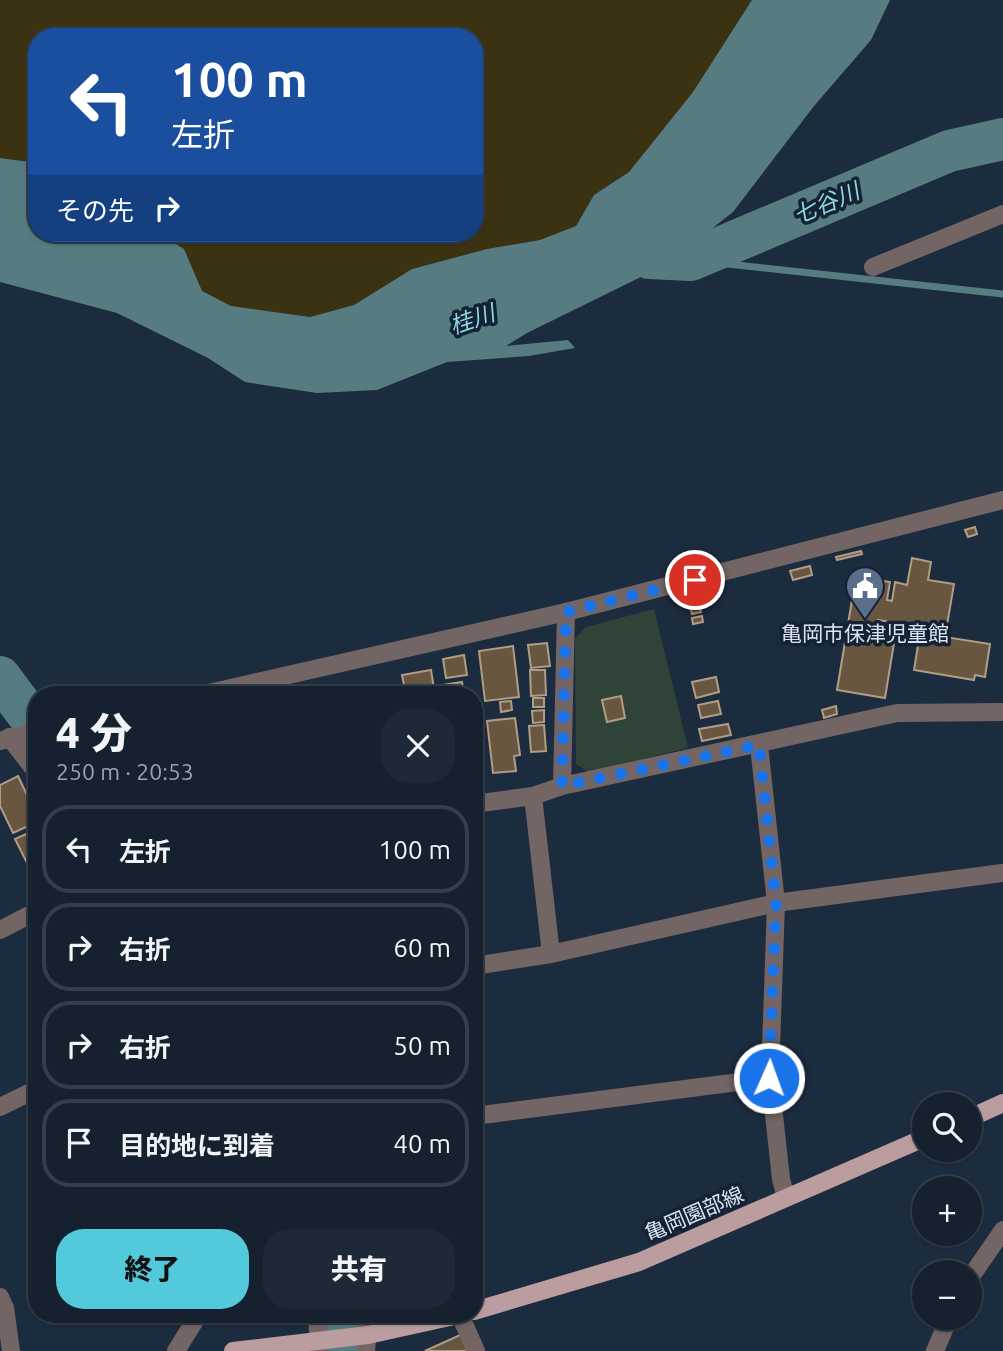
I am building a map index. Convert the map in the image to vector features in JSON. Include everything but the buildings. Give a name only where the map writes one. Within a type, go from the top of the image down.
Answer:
[{"type":"main road","points":[[982,1113],[1003,1103]]},
{"type":"main road","name":"亀岡園部線","points":[[483,1308],[639,1262],[912,1143]]},
{"type":"main road","points":[[233,1351],[364,1340],[430,1323]]},
{"type":"street","points":[[873,268],[1003,214]]},
{"type":"street","points":[[240,686],[566,612],[1003,501],[1003,512]]},
{"type":"street","points":[[562,786],[566,612]]},
{"type":"street","points":[[483,803],[533,796],[562,786],[897,713],[1003,712]]},
{"type":"street","points":[[28,733],[9,738],[28,762]]},
{"type":"street","points":[[759,745],[776,903],[769,1078],[786,1198]]},
{"type":"street","points":[[533,796],[551,954]]},
{"type":"street","points":[[483,965],[551,954],[776,903],[1003,877]]},
{"type":"street","points":[[0,930],[28,916]]},
{"type":"street","points":[[483,1115],[769,1078]]},
{"type":"street","points":[[0,1107],[28,1093]]},
{"type":"street","points":[[982,1261],[1003,1230]]},
{"type":"street","points":[[0,1297],[5,1308],[11,1351]]},
{"type":"street","points":[[176,1351],[193,1323]]},
{"type":"street","points":[[318,1323],[322,1344]]},
{"type":"street","points":[[464,1323],[476,1351]]},
{"type":"street","points":[[935,1351],[944,1330]]},
{"type":"shaded area","points":[[654,609],[688,748],[588,772],[576,764],[575,638],[586,627]]},
{"type":"sand","points":[[0,0],[752,0],[693,92],[629,172],[594,195],[576,226],[540,240],[487,249],[412,269],[354,305],[310,317],[231,306],[202,291],[184,249],[173,242],[483,242],[483,28],[28,28],[28,162],[0,158]]},
{"type":"water","name":"桂川","points":[[752,0],[890,0],[871,40],[814,106],[733,212],[705,234],[709,237],[816,191],[831,197],[752,237],[651,272],[506,346],[568,340],[575,348],[529,356],[447,362],[377,390],[317,393],[245,382],[208,358],[117,313],[0,282],[0,158],[28,162],[28,242],[173,242],[184,249],[202,291],[231,306],[310,317],[354,305],[412,269],[487,249],[540,240],[576,226],[594,195],[629,172],[693,92]]},
{"type":"waterway","name":"七谷川","points":[[649,258],[691,260],[949,151],[1003,139]]},
{"type":"waterway","points":[[691,260],[1003,294]]},
{"type":"waterway","points":[[0,677],[28,715]]},
{"type":"waterway","points":[[339,1351],[341,1323]]},
{"type":"place","name":"亀岡市保津児童館","points":[[865,620]]},
{"type":"route","points":[[695,580],[566,612],[562,786],[759,745],[776,903],[769,1078]]}]
